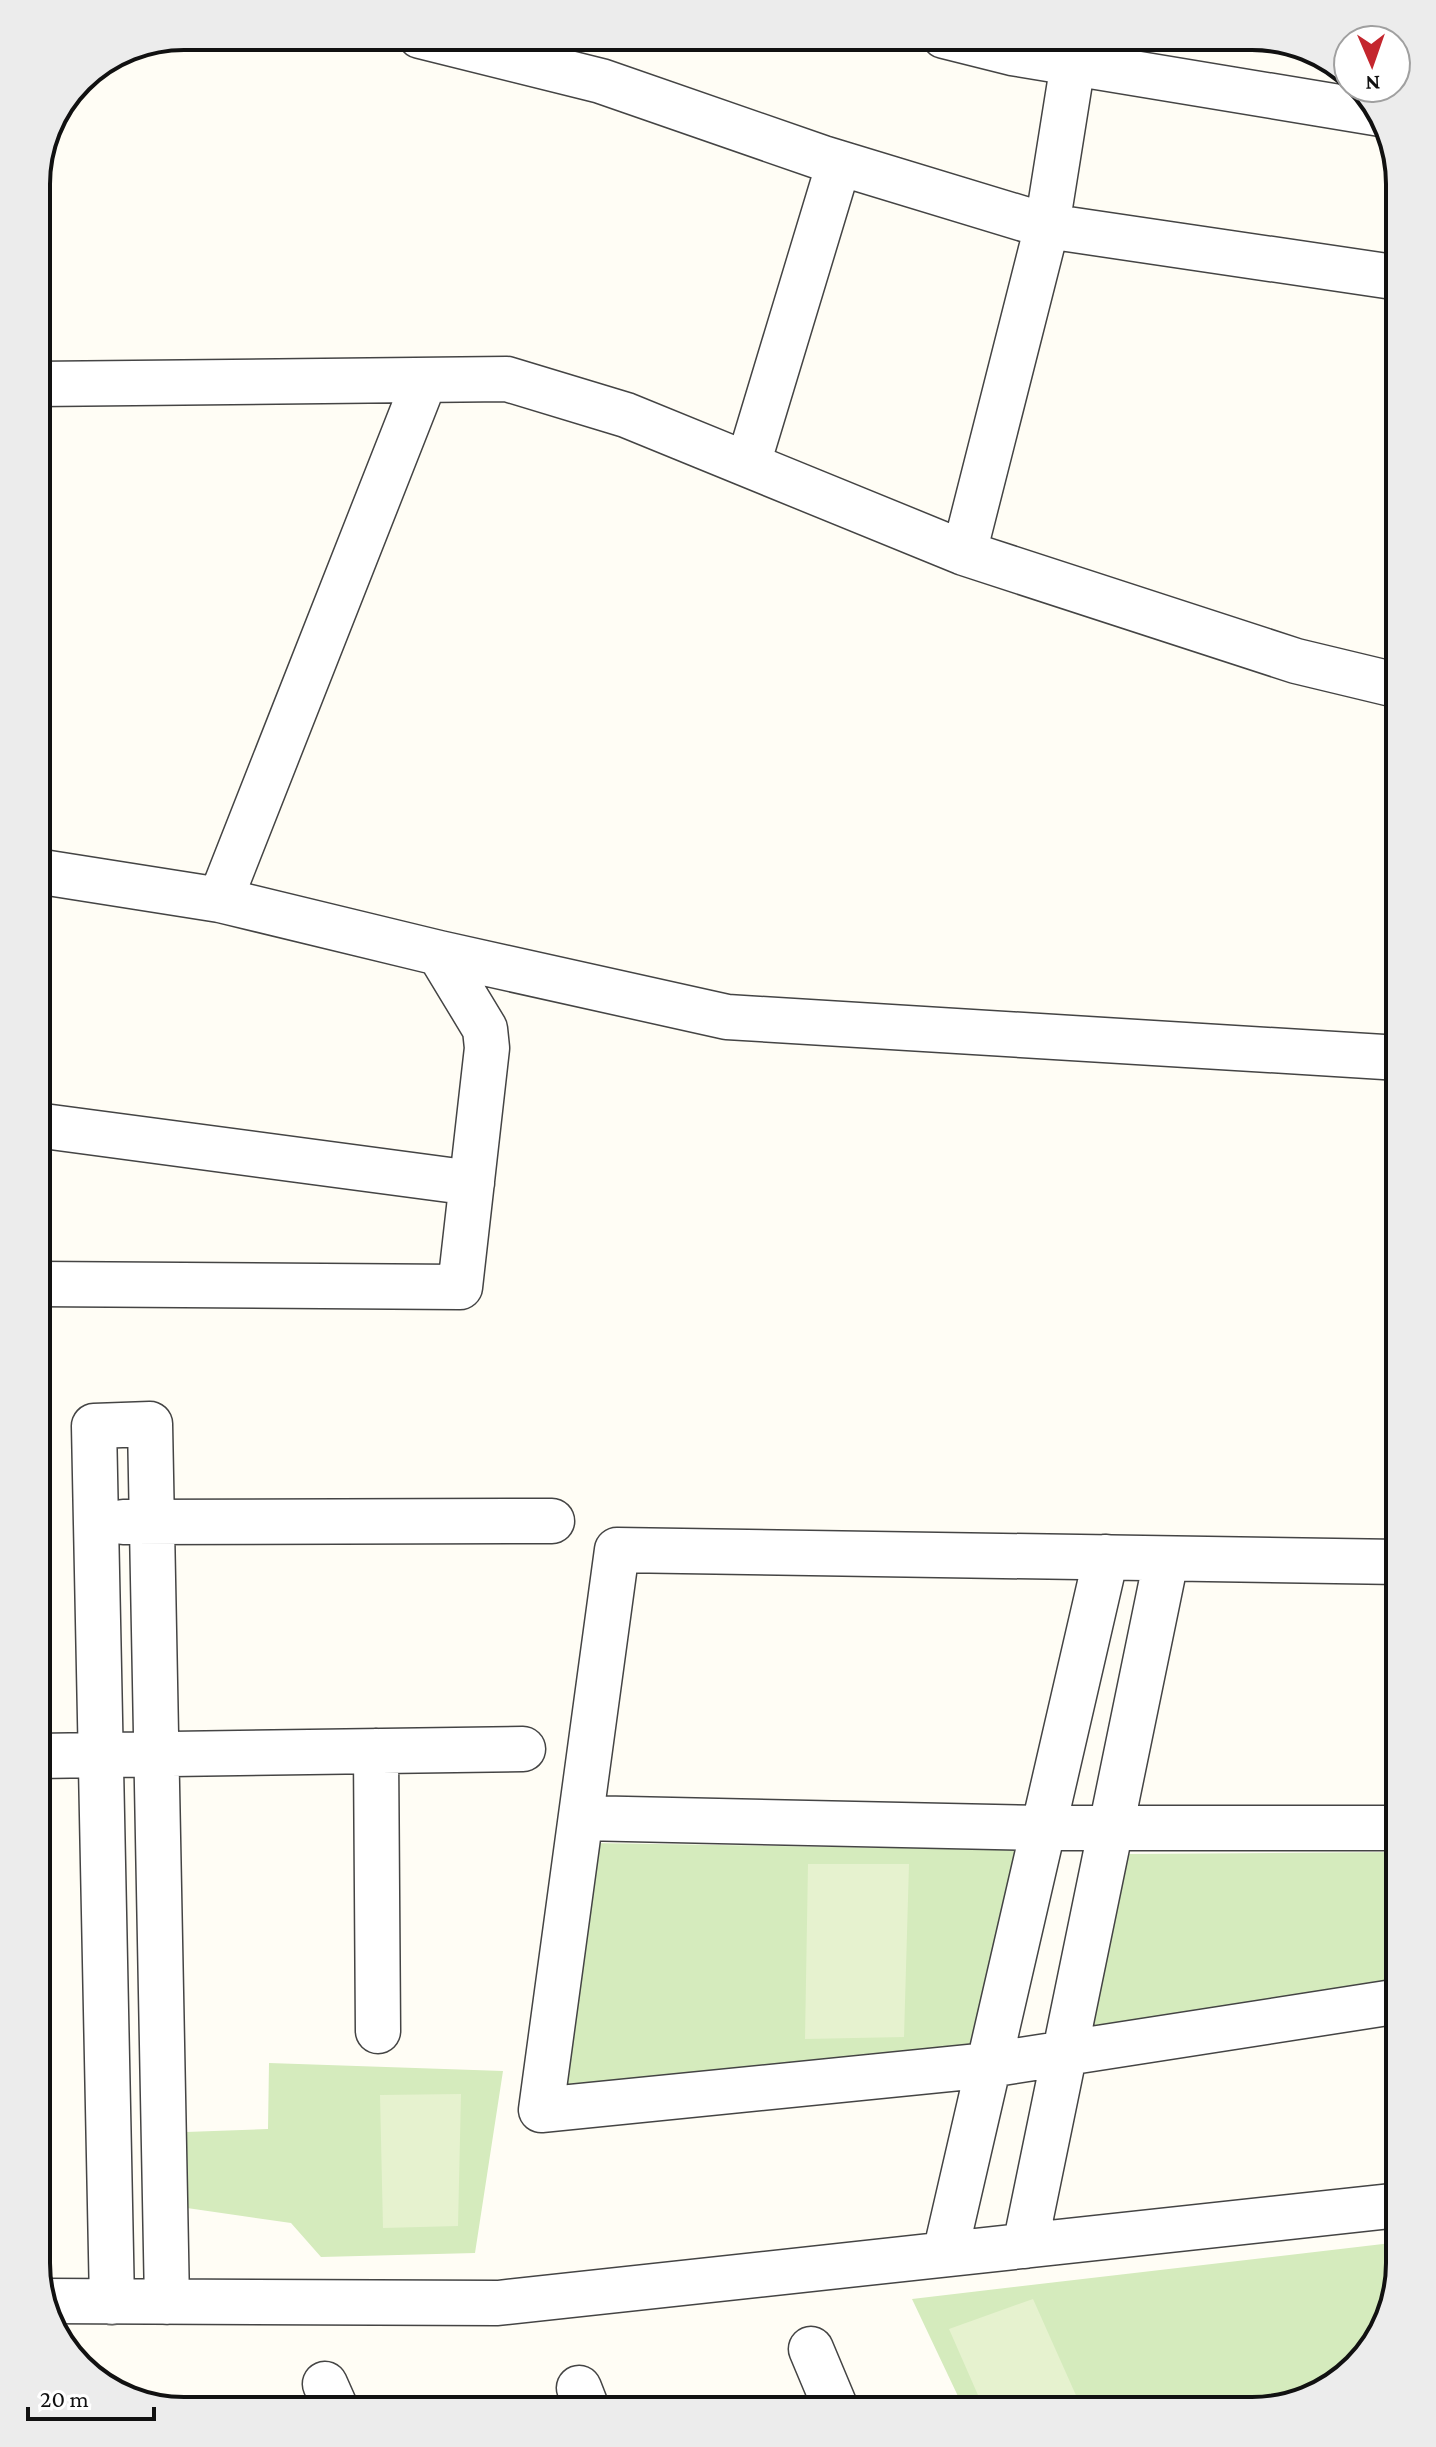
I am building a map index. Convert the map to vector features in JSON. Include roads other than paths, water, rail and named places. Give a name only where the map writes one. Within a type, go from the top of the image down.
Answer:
[{"type":"street","points":[[476,50],[601,81],[839,163],[1047,226],[1386,276]]},
{"type":"street","points":[[1011,50],[1364,111]]},
{"type":"street","points":[[964,553],[1047,226],[1073,63]]},
{"type":"street","points":[[748,464],[839,163]]},
{"type":"street","points":[[50,384],[507,379],[626,415],[964,553],[1296,661],[1386,683]]},
{"type":"street","points":[[220,900],[424,382]]},
{"type":"street","points":[[50,873],[220,900],[727,1017],[1386,1057]]},
{"type":"street","points":[[50,1284],[460,1287],[485,1029],[439,953]]},
{"type":"street","points":[[50,1127],[472,1183]]},
{"type":"street","points":[[112,2302],[94,1426],[150,1424],[167,2302]]},
{"type":"street","points":[[96,1523],[552,1521]]},
{"type":"street","points":[[1386,1562],[617,1550],[541,2110],[989,2065],[1386,2003]]},
{"type":"street","points":[[945,2254],[1106,1557]]},
{"type":"street","points":[[1025,2246],[1166,1560]]},
{"type":"street","points":[[50,1756],[523,1749]]},
{"type":"street","points":[[376,1751],[378,2031]]},
{"type":"street","points":[[581,1818],[1044,1828],[1386,1828]]},
{"type":"street","points":[[56,2301],[498,2303],[1386,2207]]},
{"type":"street","points":[[811,2349],[831,2397]]}]
